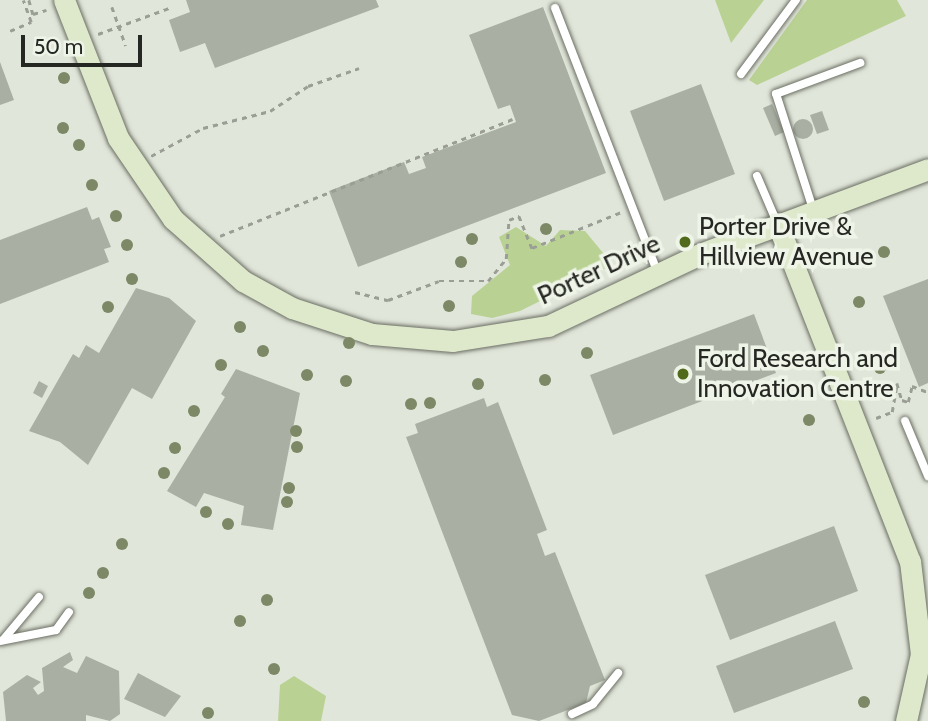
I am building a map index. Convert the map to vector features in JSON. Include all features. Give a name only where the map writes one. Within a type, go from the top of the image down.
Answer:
[{"type":"street","name":"Porter Drive","points":[[55,5],[118,138],[173,219],[227,270],[292,308],[372,334],[453,341],[548,326],[658,273],[928,169]]},
{"type":"street","points":[[778,225],[910,561],[920,631],[922,691],[906,721]]},
{"type":"lane","points":[[741,74],[796,0]]},
{"type":"lane","points":[[555,9],[658,273]]},
{"type":"lane","points":[[814,212],[776,94],[860,64]]},
{"type":"lane","points":[[757,176],[778,225]]},
{"type":"lane","points":[[905,421],[928,476]]},
{"type":"lane","points":[[2,641],[39,597]]},
{"type":"lane","points":[[2,641],[56,630],[69,612]]},
{"type":"lane","points":[[572,714],[593,704],[618,673]]},
{"type":"path","points":[[10,31],[31,22],[23,0]]},
{"type":"path","points":[[29,0],[33,14],[55,5]]},
{"type":"path","points":[[112,7],[126,46]]},
{"type":"path","points":[[95,35],[169,8]]},
{"type":"path","points":[[151,156],[203,128],[270,111],[308,86],[359,68]]},
{"type":"path","points":[[220,236],[512,120]]},
{"type":"path","points":[[355,292],[388,300],[439,281],[488,281],[506,260],[506,223],[519,216],[532,248],[623,212],[627,223]]},
{"type":"path","points":[[876,418],[892,412],[897,383],[901,400],[908,402],[912,386],[928,393]]},
{"type":"green space","points":[[715,0],[764,0],[731,43]]},
{"type":"green space","points":[[807,0],[897,0],[906,16],[757,85],[749,80]]},
{"type":"green space","points":[[516,227],[546,246],[560,230],[585,231],[613,265],[520,311],[492,318],[471,314],[472,296],[510,265],[499,237]]},
{"type":"green space","points":[[294,676],[326,696],[321,721],[278,721],[280,685]]},
{"type":"building","points":[[186,0],[376,0],[379,7],[215,68],[205,43],[180,52],[169,20],[190,12]]},
{"type":"building","points":[[543,7],[606,173],[358,267],[329,191],[404,162],[409,174],[426,168],[422,157],[516,122],[510,105],[498,109],[469,35]]},
{"type":"building","points":[[0,62],[14,100],[0,105]]},
{"type":"building","points":[[701,84],[735,174],[664,201],[630,111]]},
{"type":"building","points":[[772,104],[784,132],[775,136],[763,108]]},
{"type":"building","points":[[822,111],[829,130],[817,134],[810,115]]},
{"type":"building","points":[[803,119],[810,122],[813,129],[810,136],[803,139],[796,136],[793,129],[796,122]]},
{"type":"building","points":[[87,207],[92,220],[99,217],[111,247],[104,249],[109,262],[0,304],[0,240]]},
{"type":"building","points":[[928,279],[928,383],[919,387],[883,296]]},
{"type":"building","points":[[136,288],[169,298],[196,321],[152,399],[132,388],[88,465],[60,442],[29,431],[73,354],[79,358],[86,345],[99,353]]},
{"type":"building","name":"Ford Research and Innovation Centre","points":[[754,314],[776,373],[613,435],[590,375]]},
{"type":"building","points":[[236,369],[300,393],[273,530],[241,525],[244,506],[204,493],[196,507],[167,491],[225,397],[221,394]]},
{"type":"building","points":[[39,381],[48,386],[42,398],[33,393]]},
{"type":"building","points":[[484,398],[487,407],[498,402],[547,530],[537,534],[545,556],[555,552],[605,680],[590,686],[586,703],[539,721],[512,715],[406,437],[418,433],[415,424]]},
{"type":"building","points":[[834,526],[858,591],[730,640],[705,575]]},
{"type":"building","points":[[835,621],[853,669],[734,713],[716,666]]},
{"type":"building","points":[[70,652],[73,660],[63,667],[77,673],[86,656],[119,671],[120,714],[110,721],[86,715],[86,721],[6,721],[3,692],[27,675],[41,682],[33,688],[38,695],[44,691],[42,668]]},
{"type":"building","points":[[138,673],[181,696],[165,717],[124,699]]},
{"type":"place","name":"Porter Drive & Hillview Avenue","points":[[685,242]]},
{"type":"place","name":"Ford Research and Innovation Centre","points":[[683,374]]}]
